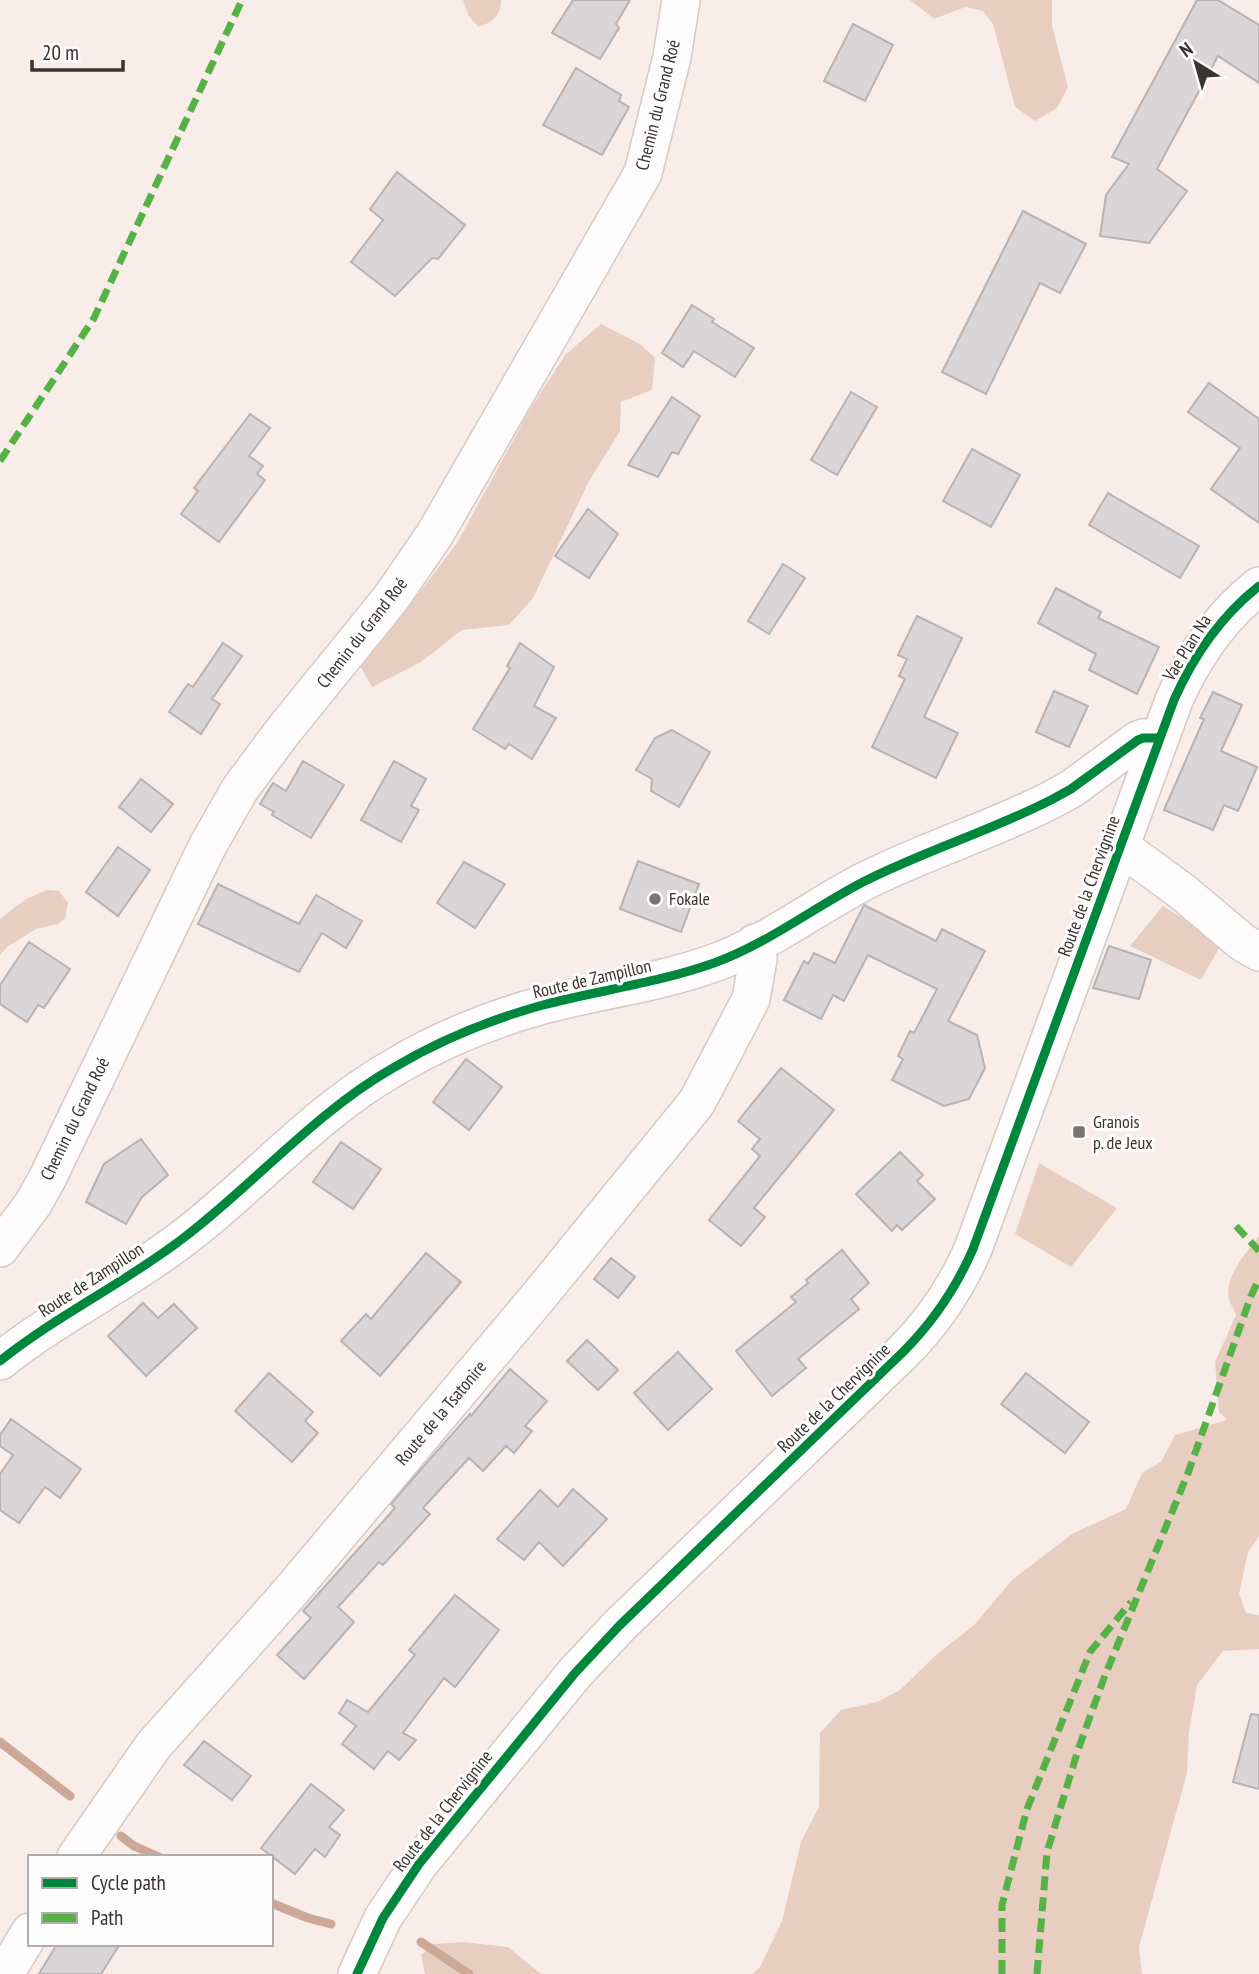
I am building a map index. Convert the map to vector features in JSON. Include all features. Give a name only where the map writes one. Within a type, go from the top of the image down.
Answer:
[{"type":"street","name":"Chemin du Grand Roé","points":[[0,1248],[33,1204],[47,1179],[207,847],[230,806],[284,730],[391,598],[428,544],[643,173],[672,57],[681,0]]},
{"type":"street","name":"Vae Plan Na","points":[[1159,738],[1181,684],[1206,643],[1225,617],[1259,586]]},
{"type":"street","name":"Route de la Chervignine","points":[[356,1974],[383,1919],[419,1864],[575,1673],[620,1625],[903,1352],[933,1320],[946,1301],[973,1249],[1159,738]]},
{"type":"street","name":"Route de Zampillon","points":[[0,1361],[65,1315],[183,1239],[347,1099],[393,1068],[446,1041],[517,1013],[682,973],[718,961],[888,870],[1051,800],[1071,789],[1141,739],[1159,738]]},
{"type":"street","points":[[1120,846],[1184,893],[1242,942],[1259,952]]},
{"type":"street","name":"Route de la Tsatonire","points":[[77,1855],[153,1746],[285,1598],[539,1296],[697,1102],[751,999],[758,959],[755,943]]},
{"type":"street","points":[[5,1974],[28,1935]]},
{"type":"shaded area","points":[[463,0],[501,0],[495,18],[478,27],[469,16]]},
{"type":"shaded area","points":[[910,0],[1052,0],[1052,26],[1068,87],[1057,108],[1035,121],[1015,107],[993,24],[983,11],[965,7],[934,19]]},
{"type":"shaded area","points":[[601,324],[640,344],[655,358],[652,390],[621,402],[620,431],[588,483],[533,598],[509,625],[462,630],[421,662],[372,687],[354,655],[376,631],[416,597],[457,543],[528,413],[565,355]]},
{"type":"shaded area","points":[[47,890],[59,891],[68,903],[65,918],[58,924],[36,929],[7,947],[0,955],[0,919],[26,899]]},
{"type":"shaded area","points":[[1163,906],[1222,943],[1201,980],[1130,946]]},
{"type":"shaded area","points":[[1039,1163],[1117,1208],[1071,1267],[1015,1234]]},
{"type":"shaded area","points":[[1259,1236],[1259,1536],[1248,1552],[1239,1594],[1246,1613],[1259,1615],[1259,1649],[1223,1651],[1197,1685],[1189,1732],[1187,1773],[1139,1947],[1142,1974],[753,1974],[760,1967],[782,1921],[801,1842],[819,1807],[820,1733],[841,1710],[877,1702],[900,1690],[936,1655],[974,1625],[1012,1580],[1072,1534],[1126,1509],[1142,1473],[1161,1462],[1175,1435],[1227,1420],[1219,1412],[1215,1362],[1236,1315],[1228,1297],[1231,1278]]},
{"type":"shaded area","points":[[463,1942],[508,1947],[541,1974],[425,1974],[421,1955],[434,1944]]},
{"type":"building","points":[[573,0],[630,0],[616,24],[619,28],[600,59],[552,33]]},
{"type":"building","points":[[1197,0],[1218,0],[1259,25],[1259,83],[1218,56],[1157,169],[1187,191],[1149,243],[1100,236],[1106,195],[1129,164],[1112,157]]},
{"type":"building","points":[[853,24],[893,45],[865,101],[824,81]]},
{"type":"building","points":[[576,68],[621,95],[619,101],[629,107],[602,155],[543,125]]},
{"type":"building","points":[[397,172],[465,225],[438,259],[432,258],[395,296],[351,262],[383,220],[370,209]]},
{"type":"building","points":[[1023,211],[1086,244],[1060,293],[1040,283],[986,394],[942,372]]},
{"type":"building","points":[[692,305],[714,319],[712,322],[754,348],[735,377],[694,351],[683,367],[662,353]]},
{"type":"building","points":[[1209,383],[1259,419],[1259,523],[1211,489],[1240,448],[1188,412]]},
{"type":"building","points":[[851,392],[877,407],[837,475],[811,460]]},
{"type":"building","points":[[672,397],[700,416],[678,454],[672,452],[658,477],[628,465]]},
{"type":"building","points":[[250,414],[270,428],[249,456],[263,466],[257,474],[265,480],[219,542],[181,514],[198,491],[194,488]]},
{"type":"building","points":[[972,449],[1020,475],[991,527],[943,501]]},
{"type":"building","points":[[1108,493],[1199,546],[1180,578],[1089,525]]},
{"type":"building","points":[[588,509],[618,534],[589,578],[555,556]]},
{"type":"building","points":[[783,564],[805,578],[769,634],[748,621]]},
{"type":"building","points":[[1056,588],[1101,612],[1098,618],[1159,647],[1137,694],[1089,670],[1096,654],[1038,623]]},
{"type":"building","points":[[917,616],[962,638],[924,717],[958,733],[936,778],[872,747],[905,679],[899,676],[907,659],[898,655]]},
{"type":"building","points":[[223,643],[242,656],[212,699],[220,704],[201,734],[169,712],[188,684],[193,687]]},
{"type":"building","points":[[520,643],[554,667],[534,706],[556,718],[532,759],[509,744],[505,749],[473,729],[510,668],[507,666]]},
{"type":"building","points":[[1054,691],[1088,706],[1069,747],[1036,732]]},
{"type":"building","points":[[1213,692],[1242,705],[1221,751],[1257,767],[1238,811],[1224,805],[1213,830],[1164,810]]},
{"type":"building","points":[[672,730],[710,752],[679,807],[651,791],[652,779],[636,770],[655,738]]},
{"type":"building","points":[[303,761],[344,785],[311,838],[272,815],[274,812],[260,804],[273,783],[286,791]]},
{"type":"building","points":[[394,761],[426,779],[411,806],[419,810],[401,842],[361,820]]},
{"type":"building","points":[[141,779],[173,804],[151,832],[119,807]]},
{"type":"building","points":[[118,847],[150,870],[118,916],[86,892]]},
{"type":"building","points":[[638,861],[699,884],[681,932],[620,909]]},
{"type":"building","points":[[464,862],[505,884],[475,928],[437,903]]},
{"type":"building","points":[[218,884],[299,924],[316,895],[362,921],[346,948],[322,933],[299,972],[198,924]]},
{"type":"building","points":[[864,905],[936,941],[942,929],[985,951],[948,1021],[977,1035],[985,1068],[969,1099],[944,1106],[892,1080],[903,1059],[898,1056],[910,1031],[914,1033],[937,989],[868,955],[844,1001],[833,995],[821,1019],[784,1000],[804,961],[808,964],[814,953],[835,963]]},
{"type":"building","points":[[29,942],[70,969],[44,1008],[38,1005],[27,1022],[0,1004],[0,985]]},
{"type":"building","points":[[1109,946],[1151,960],[1139,999],[1093,988]]},
{"type":"building","points":[[466,1059],[502,1087],[469,1130],[433,1102]]},
{"type":"building","points":[[781,1068],[834,1110],[754,1208],[765,1217],[741,1246],[709,1220],[760,1156],[752,1149],[760,1139],[738,1121]]},
{"type":"building","points":[[141,1139],[168,1175],[142,1197],[126,1224],[86,1202],[104,1164]]},
{"type":"building","points":[[341,1142],[381,1169],[353,1209],[313,1182]]},
{"type":"building","points":[[900,1152],[923,1175],[917,1181],[935,1199],[902,1230],[897,1225],[892,1231],[856,1194]]},
{"type":"building","points":[[842,1250],[869,1283],[851,1299],[859,1309],[798,1359],[806,1368],[772,1396],[736,1351],[796,1302],[791,1297],[808,1283],[806,1280]]},
{"type":"building","points":[[426,1253],[461,1282],[380,1376],[341,1341],[366,1314],[371,1319]]},
{"type":"building","points":[[611,1258],[635,1277],[618,1298],[594,1279]]},
{"type":"building","points":[[143,1303],[158,1318],[174,1304],[197,1328],[146,1376],[108,1336]]},
{"type":"building","points":[[587,1340],[618,1370],[598,1390],[567,1361]]},
{"type":"building","points":[[678,1352],[712,1389],[668,1430],[634,1393]]},
{"type":"building","points":[[510,1369],[547,1401],[525,1426],[532,1431],[514,1453],[506,1446],[483,1471],[469,1458],[423,1508],[430,1514],[383,1565],[379,1562],[338,1607],[354,1622],[304,1679],[277,1655],[311,1618],[303,1611],[395,1508],[391,1504]]},
{"type":"building","points":[[269,1373],[313,1412],[305,1421],[318,1433],[292,1462],[235,1411]]},
{"type":"building","points":[[1026,1373],[1089,1422],[1065,1453],[1001,1404]]},
{"type":"building","points":[[11,1419],[81,1469],[60,1498],[45,1487],[19,1523],[0,1510],[0,1474],[13,1455],[0,1446],[0,1435]]},
{"type":"building","points":[[573,1489],[607,1519],[563,1566],[539,1542],[524,1560],[497,1539],[540,1490],[558,1507]]},
{"type":"building","points":[[455,1595],[499,1630],[455,1687],[444,1678],[403,1733],[416,1740],[399,1760],[388,1751],[374,1769],[342,1744],[356,1726],[339,1713],[347,1700],[368,1712],[415,1655],[409,1650]]},
{"type":"building","points":[[1251,1714],[1259,1715],[1259,1789],[1233,1782]]},
{"type":"building","points":[[204,1741],[251,1776],[232,1800],[184,1765]]},
{"type":"building","points":[[311,1784],[344,1810],[329,1827],[340,1835],[325,1857],[315,1849],[295,1874],[261,1848]]},
{"type":"building","points":[[56,1946],[119,1946],[101,1974],[39,1974]]},
{"type":"waterway","points":[[0,1742],[70,1796]]},
{"type":"waterway","points":[[121,1836],[134,1846],[154,1855]]},
{"type":"waterway","points":[[273,1904],[331,1924]]},
{"type":"waterway","points":[[421,1942],[469,1974]]},
{"type":"marked path","points":[[0,461],[94,318],[242,0]]},
{"type":"marked path","points":[[1236,1226],[1259,1251]]},
{"type":"marked path","points":[[1037,1974],[1047,1852],[1078,1750],[1104,1678],[1188,1473],[1259,1279]]},
{"type":"marked path","points":[[1002,1974],[1002,1905],[1027,1809],[1090,1652],[1131,1602]]},
{"type":"cycle path","points":[[357,1974],[383,1918],[419,1864],[575,1673],[620,1625],[903,1352],[943,1304],[973,1249],[1174,700],[1190,667],[1210,637],[1232,610],[1259,586]]},
{"type":"cycle path","points":[[0,1361],[46,1328],[163,1253],[212,1215],[338,1105],[410,1058],[485,1024],[524,1011],[672,976],[734,955],[863,882],[1051,800],[1071,789],[1138,740],[1159,738]]},
{"type":"place","name":"Fokale","points":[[655,899]]},
{"type":"place","name":"Granois p. de Jeux","points":[[1079,1132]]}]
